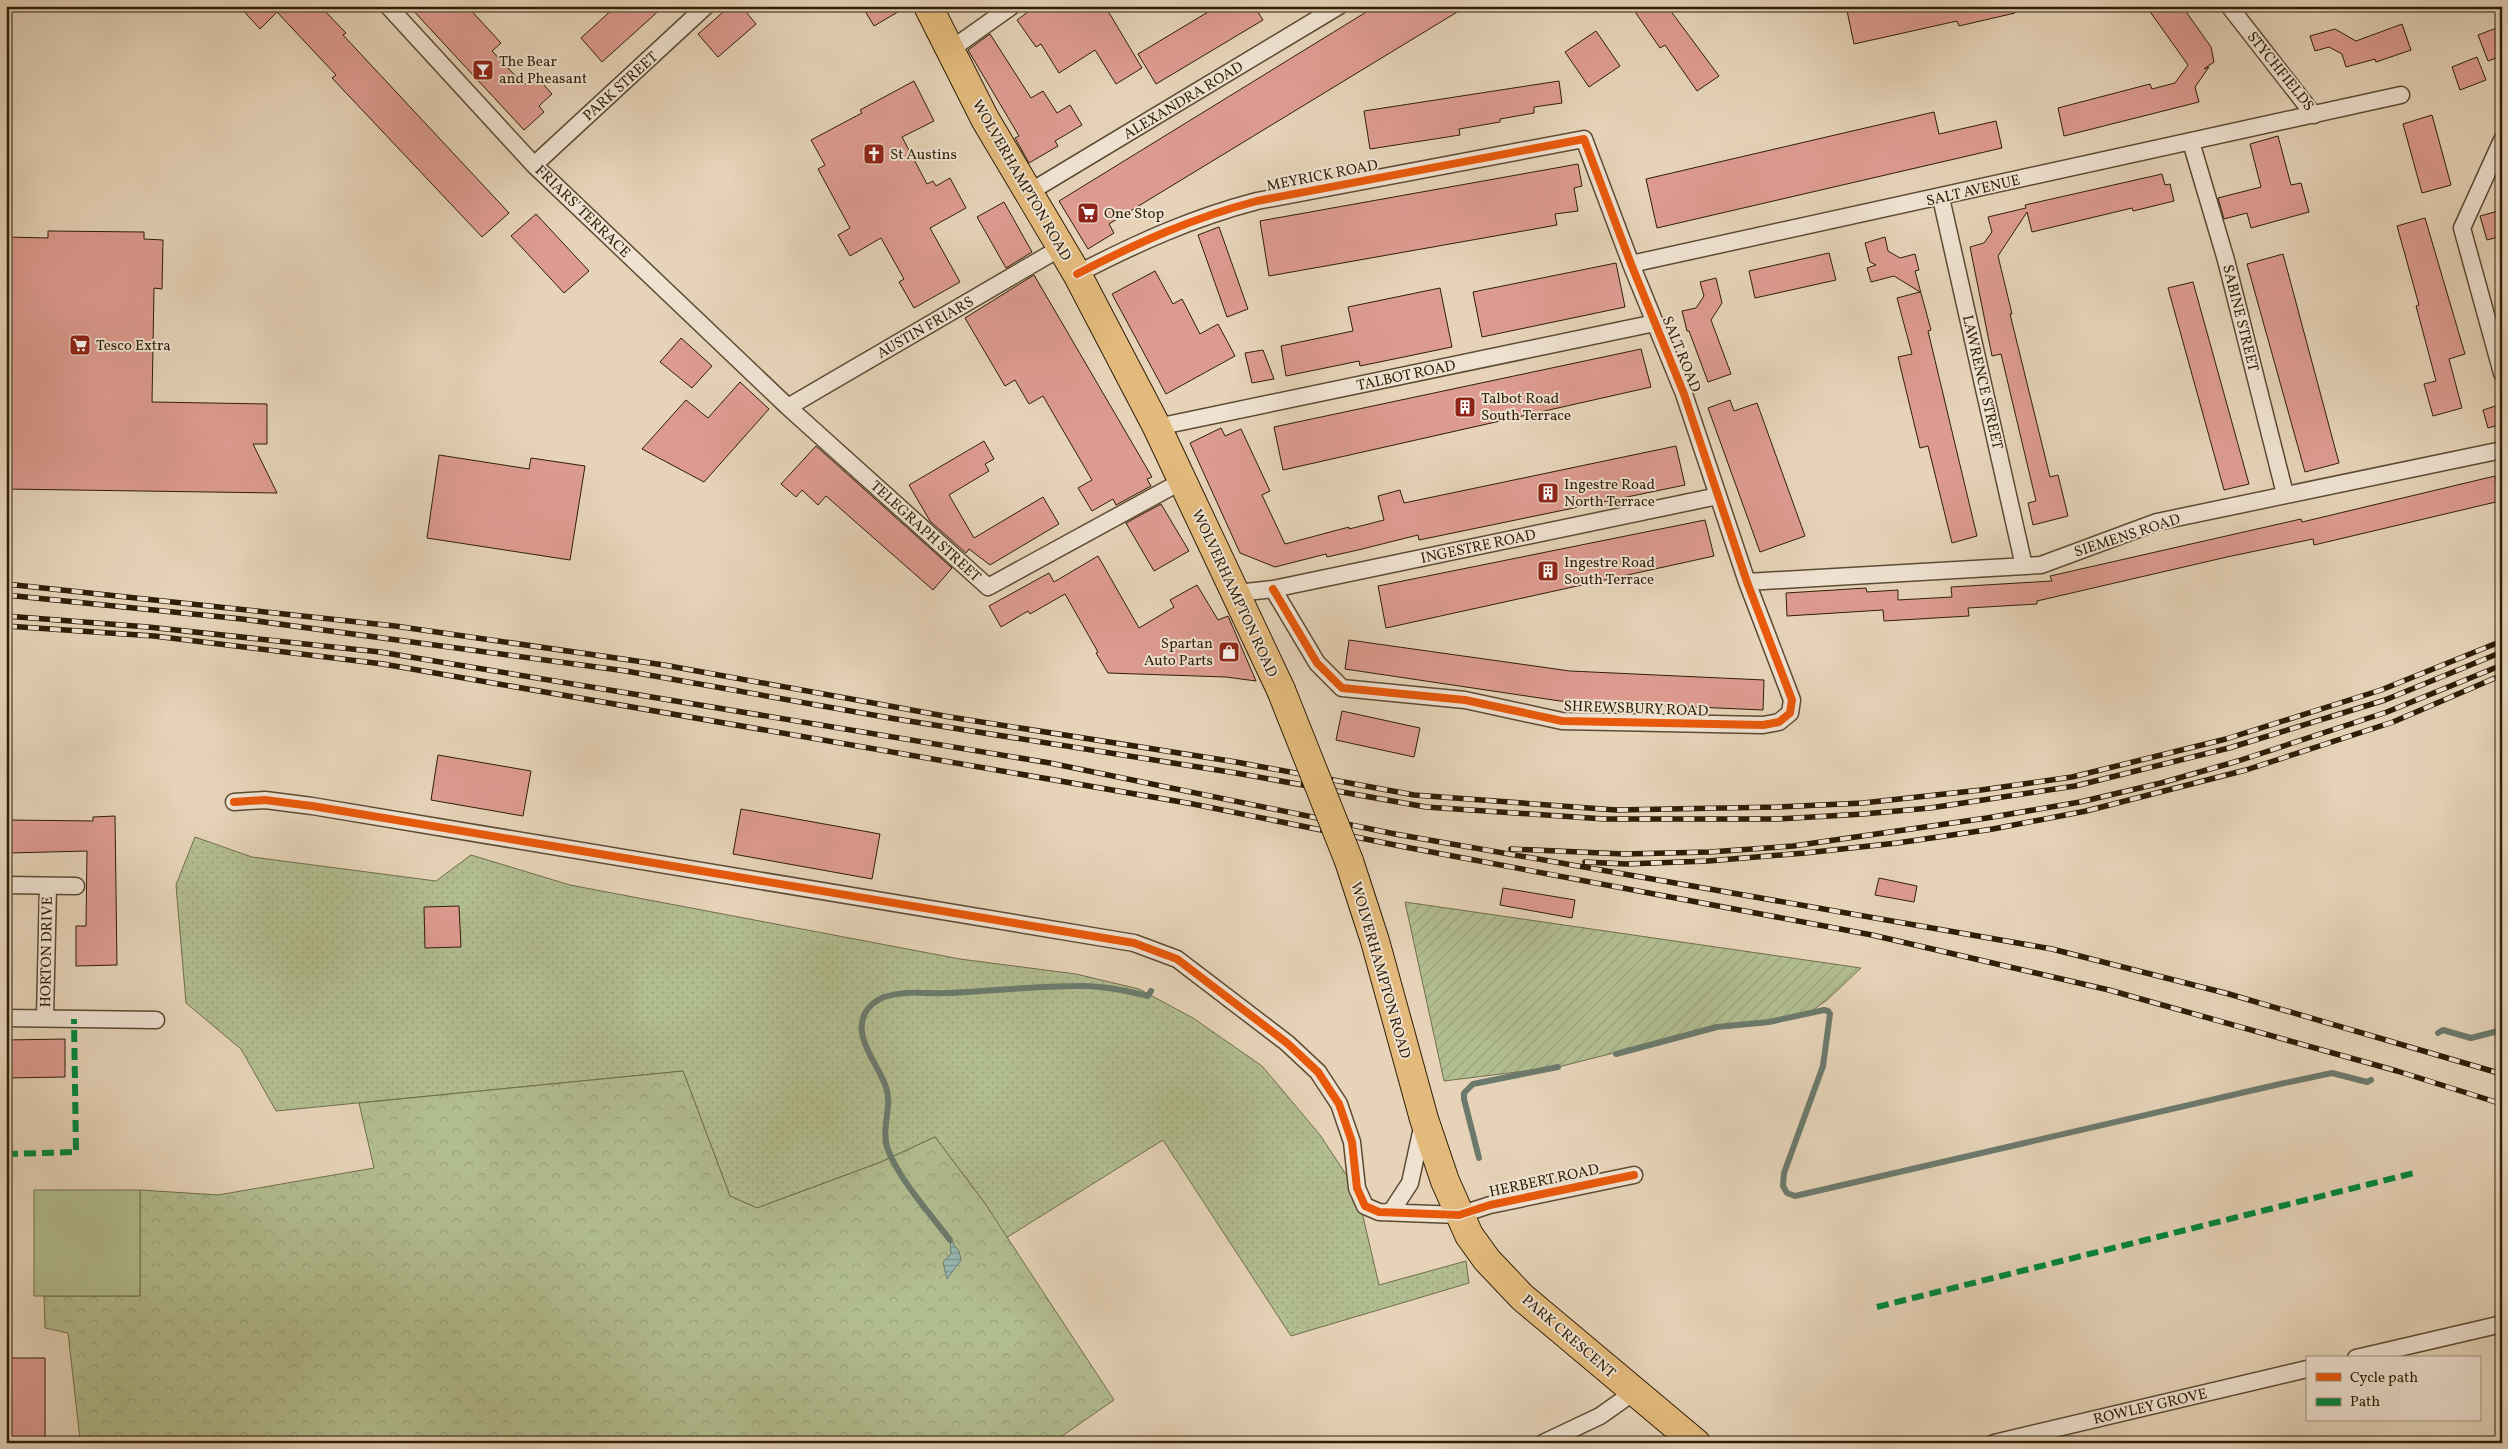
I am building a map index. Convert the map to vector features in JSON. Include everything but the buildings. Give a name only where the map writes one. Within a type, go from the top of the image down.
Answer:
[{"type":"highway","name":"WOLVERHAMPTON ROAD","points":[[928,6],[985,119],[1062,247],[1157,427],[1281,690],[1349,861],[1375,940],[1424,1119],[1445,1181],[1459,1215]]},
{"type":"highway","name":"PARK CRESCENT","points":[[1459,1215],[1469,1235],[1487,1260],[1522,1297],[1696,1443]]},
{"type":"street","name":"FRIARS' TERRACE","points":[[388,6],[534,165],[788,407]]},
{"type":"street","points":[[950,50],[1012,6]]},
{"type":"street","name":"ALEXANDRA ROAD","points":[[1028,193],[1339,6]]},
{"type":"street","name":"STYCHFIELDS","points":[[2229,6],[2314,115],[2401,95]]},
{"type":"street","name":"PARK STREET","points":[[534,165],[698,9]]},
{"type":"street","name":"SALT AVENUE","points":[[1631,264],[1941,198],[2314,115]]},
{"type":"street","name":"SALT ROAD","points":[[1584,139],[1631,264],[1684,394],[1747,582]]},
{"type":"street","name":"MEYRICK ROAD","points":[[1077,274],[1178,225],[1230,208],[1257,201],[1584,139]]},
{"type":"street","points":[[2502,140],[2462,228],[2502,373]]},
{"type":"street","name":"SABINE STREET","points":[[2191,142],[2226,260],[2285,494]]},
{"type":"street","name":"LAWRENCE STREET","points":[[1941,198],[2024,566]]},
{"type":"street","name":"AUSTIN FRIARS","points":[[788,407],[1062,247]]},
{"type":"street","name":"TALBOT ROAD","points":[[1157,427],[1655,323]]},
{"type":"street","name":"TELEGRAPH STREET","points":[[788,407],[988,588],[1182,480]]},
{"type":"street","name":"SIEMENS ROAD","points":[[1747,582],[2041,565],[2157,522],[2502,450]]},
{"type":"street","name":"INGESTRE ROAD","points":[[1237,594],[1272,589],[1718,496]]},
{"type":"street","name":"SHREWSBURY ROAD","points":[[1272,589],[1317,663],[1342,688],[1465,700],[1562,720],[1763,725],[1779,722],[1790,713],[1792,700],[1747,582]]},
{"type":"street","name":"HERBERT ROAD","points":[[234,802],[265,800],[312,806],[1134,942],[1177,958],[1287,1043],[1318,1072],[1339,1104],[1352,1142],[1357,1188],[1365,1206],[1379,1212],[1459,1215],[1490,1206],[1634,1174]]},
{"type":"street","name":"HORTON DRIVE","points":[[6,885],[76,886]]},
{"type":"street","name":"HORTON DRIVE","points":[[45,1018],[48,886]]},
{"type":"street","points":[[6,1018],[156,1020]]},
{"type":"street","points":[[1391,1212],[1410,1183],[1424,1119]]},
{"type":"street","points":[[2365,1356],[2502,1324]]},
{"type":"street","name":"ROWLEY GROVE","points":[[1994,1443],[2306,1369]]},
{"type":"street","points":[[1543,1443],[1600,1416],[1634,1392]]},
{"type":"green space","points":[[195,837],[252,857],[436,881],[471,855],[570,885],[960,959],[1076,974],[1139,989],[1193,1018],[1262,1066],[1320,1135],[1357,1191],[1379,1285],[1466,1261],[1469,1283],[1291,1336],[1163,1140],[1006,1238],[984,1202],[935,1137],[881,1162],[757,1208],[730,1196],[683,1071],[276,1111],[241,1049],[186,1003],[176,885]]},
{"type":"green space","points":[[1405,902],[1861,968],[1827,1000],[1807,1014],[1769,1022],[1717,1027],[1558,1067],[1444,1081]]},
{"type":"green space","points":[[683,1071],[730,1196],[757,1208],[881,1162],[935,1137],[984,1202],[1114,1400],[1052,1443],[152,1443],[152,1439],[80,1439],[68,1333],[45,1328],[44,1296],[140,1296],[140,1190],[218,1195],[374,1168],[359,1103]]},
{"type":"green space","points":[[34,1190],[140,1190],[140,1296],[34,1296]]},
{"type":"water","points":[[950,1240],[959,1251],[961,1260],[947,1279],[943,1262],[951,1254]]},
{"type":"waterway","points":[[950,1240],[907,1185],[888,1150],[885,1134],[888,1095],[863,1039],[863,1020],[867,1010],[874,1002],[884,997],[908,993],[948,993],[1086,986],[1112,988],[1148,996],[1151,991]]},
{"type":"waterway","points":[[1616,1054],[1717,1027],[1769,1022],[1824,1010],[1828,1011],[1830,1014],[1823,1066],[1784,1173],[1783,1186],[1787,1193],[1795,1196],[2332,1073],[2367,1082],[2371,1080]]},
{"type":"waterway","points":[[2438,1033],[2443,1030],[2471,1038],[2502,1030]]},
{"type":"waterway","points":[[1479,1158],[1464,1093],[1473,1084],[1558,1067]]},
{"type":"railway","points":[[6,584],[395,626],[664,665],[950,717],[1236,762],[1414,795],[1616,810],[1778,807],[1863,803],[1981,790],[2072,777],[2226,739],[2381,690],[2502,641]]},
{"type":"railway","points":[[6,595],[242,619],[626,671],[890,718],[1236,773],[1426,807],[1604,819],[1778,819],[1863,814],[1930,808],[2075,786],[2229,748],[2385,700],[2502,652]]},
{"type":"railway","points":[[6,616],[148,627],[380,652],[1050,763],[1395,834],[2052,949],[2229,994],[2502,1074]]},
{"type":"railway","points":[[6,626],[154,636],[383,664],[1193,804],[1405,847],[1872,935],[2109,990],[2397,1071],[2502,1104]]},
{"type":"railway","points":[[1511,849],[1624,854],[1710,852],[1793,846],[1987,818],[2080,802],[2161,783],[2238,761],[2387,712],[2502,665]]},
{"type":"railway","points":[[1585,862],[1626,864],[1708,861],[1805,853],[1897,843],[1993,829],[2086,811],[2246,770],[2393,722],[2502,675]]},
{"type":"marked path","points":[[6,1154],[76,1152],[74,1019]]},
{"type":"marked path","points":[[1877,1307],[2418,1172]]},
{"type":"cycle path","points":[[1077,274],[1187,223],[1257,201],[1584,139],[1631,264],[1684,394],[1747,582],[1792,700],[1790,713],[1779,722],[1763,725],[1562,721],[1465,700],[1342,688],[1317,663],[1273,589]]},
{"type":"cycle path","points":[[234,802],[265,800],[312,806],[1134,943],[1177,959],[1287,1043],[1318,1072],[1339,1104],[1352,1142],[1357,1188],[1365,1206],[1379,1212],[1459,1215],[1490,1205],[1634,1175]]},
{"type":"place","name":"The Bear and Pheasant","points":[[483,70]]},
{"type":"place","name":"St Austins","points":[[874,154]]},
{"type":"place","name":"One Stop","points":[[1088,213]]},
{"type":"place","name":"Tesco Extra","points":[[80,345]]},
{"type":"place","name":"Talbot Road South Terrace","points":[[1465,407]]},
{"type":"place","name":"Ingestre Road North Terrace","points":[[1548,493]]},
{"type":"place","name":"Ingestre Road South Terrace","points":[[1548,571]]},
{"type":"place","name":"Spartan Auto Parts","points":[[1229,652]]}]
